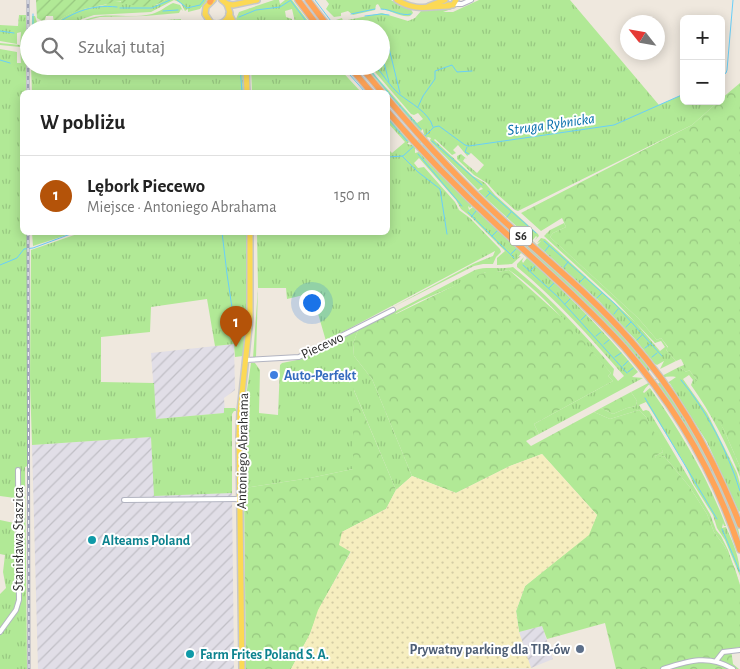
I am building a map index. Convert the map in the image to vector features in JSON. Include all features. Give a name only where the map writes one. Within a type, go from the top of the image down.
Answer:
[{"type":"highway","points":[[298,0],[313,20]]},
{"type":"highway","points":[[308,0],[323,20]]},
{"type":"highway","points":[[357,75],[369,90]]},
{"type":"highway","points":[[368,75],[380,90]]},
{"type":"highway","name":"S6","points":[[390,101],[464,182],[606,313],[661,377],[682,407],[705,446],[721,478],[740,525]]},
{"type":"highway","name":"S6","points":[[390,114],[458,188],[587,309],[625,349],[652,382],[702,462],[723,503],[740,550]]},
{"type":"main road","points":[[224,2],[231,5],[257,0]]},
{"type":"main road","points":[[397,0],[411,6],[423,8],[453,3]]},
{"type":"main road","points":[[423,8],[445,0],[453,3]]},
{"type":"main road","points":[[208,20],[205,9],[211,1]]},
{"type":"main road","points":[[224,2],[232,20]]},
{"type":"main road","points":[[226,20],[230,14],[249,2]]},
{"type":"main road","points":[[246,75],[247,90]]},
{"type":"main road","name":"Antoniego Abrahama","points":[[242,669],[240,412],[250,318],[250,235]]},
{"type":"street","points":[[453,3],[462,4],[470,0]]},
{"type":"street","name":"Piecewo","points":[[246,360],[298,357],[393,310]]},
{"type":"street","name":"Stanisława Staszica","points":[[0,632],[16,610],[18,600],[18,470]]},
{"type":"street","points":[[124,500],[240,499]]},
{"type":"street","points":[[716,661],[723,652],[740,650]]},
{"type":"street","points":[[663,669],[695,660],[716,661],[733,669]]},
{"type":"shaded area","points":[[234,344],[235,390],[224,398],[225,413],[156,419],[151,353]]},
{"type":"shaded area","points":[[151,437],[155,495],[232,493],[234,669],[38,669],[32,445]]},
{"type":"shaded area","points":[[542,626],[553,659],[531,668],[519,632]]},
{"type":"green space","points":[[36,0],[165,0],[149,6],[116,1],[77,11],[60,20],[54,20],[53,16],[46,16],[45,20],[37,18]]},
{"type":"green space","points":[[165,0],[174,0],[151,12],[94,15],[80,20],[60,20],[77,10],[105,5],[114,1],[157,5]]},
{"type":"green space","points":[[174,0],[207,0],[200,9],[188,12],[188,9],[185,11],[181,3]]},
{"type":"green space","points":[[274,0],[279,0],[280,4],[285,0],[292,0],[307,20],[295,20],[292,9],[285,11],[286,17],[292,20],[236,20],[239,12]]},
{"type":"green space","points":[[326,0],[391,0],[411,9],[413,13],[410,16],[403,16],[381,9],[378,4],[375,10],[353,15],[348,11],[341,13],[341,16],[334,17],[326,9],[329,4]]},
{"type":"green space","points":[[479,0],[570,0],[659,105],[680,96],[680,105],[714,105],[692,125],[518,211],[457,159],[457,156],[461,154],[467,159],[465,158],[463,161],[477,173],[484,165],[471,153],[467,156],[458,145],[453,150],[456,153],[452,155],[435,139],[473,176],[485,183],[495,195],[538,234],[539,236],[535,240],[536,236],[532,241],[478,191],[483,189],[481,187],[478,190],[428,137],[415,148],[415,153],[419,152],[472,206],[470,208],[468,206],[469,210],[473,207],[527,257],[521,253],[518,257],[521,256],[512,264],[497,265],[497,258],[505,251],[461,209],[456,200],[419,158],[414,163],[418,168],[424,167],[455,202],[459,210],[470,218],[500,249],[501,252],[496,257],[493,264],[474,266],[391,308],[473,264],[493,256],[495,251],[326,341],[312,293],[287,299],[286,288],[258,288],[257,235],[390,235],[390,157],[392,157],[390,156],[390,151],[392,153],[405,142],[390,125],[390,119],[408,140],[407,144],[413,145],[424,134],[423,129],[419,130],[390,96],[390,92],[417,123],[423,119],[418,113],[411,114],[378,75],[390,75],[390,20],[348,20],[382,13],[408,21],[415,18],[421,11],[457,7],[443,12],[453,12]]},
{"type":"green space","points":[[173,3],[180,5],[183,11],[181,9],[179,13],[145,16],[100,17],[86,20],[100,16],[141,16],[158,12]]},
{"type":"green space","points":[[19,15],[26,15],[26,20],[20,20],[20,32],[17,33],[17,44],[0,41],[0,25],[18,26]]},
{"type":"green space","points":[[0,43],[20,45],[20,47],[0,45]]},
{"type":"green space","points":[[0,49],[17,52],[17,63],[20,63],[20,75],[26,75],[26,90],[20,90],[20,235],[27,235],[30,465],[25,467],[27,669],[0,669],[0,635],[15,614],[0,632],[0,594],[6,588],[3,572],[5,555],[0,554],[0,520],[14,523],[18,589],[17,477],[15,498],[0,496]]},
{"type":"green space","points":[[31,75],[244,75],[245,90],[32,90]]},
{"type":"green space","points":[[251,75],[345,75],[359,90],[252,90]]},
{"type":"green space","points":[[373,75],[375,75],[388,90],[385,90]]},
{"type":"green space","points":[[740,83],[740,467],[724,430],[695,383],[697,380],[689,370],[686,372],[679,367],[684,365],[681,359],[676,361],[666,350],[668,347],[661,338],[657,340],[638,318],[550,237],[553,233],[566,227],[562,218],[541,231],[521,213],[692,125],[714,105],[725,105],[725,96]]},
{"type":"green space","points":[[424,144],[495,216],[599,311],[651,369],[647,372],[589,307],[479,204],[422,146]]},
{"type":"green space","points":[[564,223],[566,227],[553,233],[550,237],[638,318],[657,340],[661,338],[668,348],[666,350],[676,361],[660,369],[664,361],[657,365],[655,364],[635,339],[598,300],[537,245],[541,238],[545,239],[635,322],[615,301],[544,236],[550,230]],"holes":[[[635,322],[655,343],[661,341],[665,347],[660,351]]]},
{"type":"green space","points":[[32,235],[67,235],[33,246]]},
{"type":"green space","points":[[74,235],[246,235],[246,324],[243,356],[235,357],[234,344],[215,346],[207,299],[151,307],[150,332],[101,337],[101,382],[154,383],[156,419],[224,413],[224,408],[235,408],[237,411],[234,411],[232,414],[232,493],[154,496],[151,437],[32,445],[30,381],[31,250]]},
{"type":"green space","points":[[524,257],[523,263],[527,258],[571,299],[612,342],[638,372],[632,377],[643,378],[539,434],[534,424],[613,381],[608,376],[611,373],[575,332],[523,280],[509,270],[486,272],[395,314],[394,312],[475,270],[513,267],[553,303],[578,329],[614,369],[613,375],[618,381],[624,376],[611,361],[559,306],[517,267],[517,264]]},
{"type":"green space","points":[[509,270],[566,321],[611,373],[608,376],[613,381],[534,424],[539,434],[526,441],[531,446],[594,412],[610,419],[639,410],[646,417],[663,452],[655,456],[656,458],[664,456],[689,486],[707,514],[714,532],[725,547],[735,569],[740,585],[740,647],[731,649],[733,664],[739,669],[616,669],[605,623],[547,639],[542,626],[519,632],[516,611],[525,586],[588,535],[597,515],[542,454],[510,466],[456,493],[412,476],[372,379],[354,356],[353,344],[358,330],[392,310],[396,314],[470,278],[486,272]]},
{"type":"green space","points":[[258,288],[256,358],[253,358]]},
{"type":"green space","points":[[358,330],[353,344],[354,356],[372,379],[412,476],[396,490],[354,390],[353,469],[244,488],[244,410],[251,363],[255,363],[260,370],[259,413],[278,415],[280,365],[302,359]]},
{"type":"green space","points":[[679,367],[686,372],[689,370],[697,380],[724,430],[740,467],[740,477],[718,430],[691,385],[693,380],[689,375],[683,379],[707,413],[737,473],[740,484],[739,512],[707,442],[669,382],[676,377],[657,379],[649,384],[643,392],[650,388],[683,438],[702,472],[726,526],[723,523],[722,528],[726,527],[734,545],[740,576],[725,540],[717,528],[713,515],[694,485],[684,463],[646,402],[639,405],[643,411],[649,411],[710,514],[716,530],[728,550],[740,585],[725,547],[714,532],[707,514],[689,486],[664,456],[656,459],[655,456],[663,452],[646,417],[639,410],[610,419],[594,412],[601,408],[613,414],[636,406],[637,401],[631,392]]},
{"type":"green space","points":[[661,382],[689,425],[714,470],[736,522],[740,542],[728,508],[706,463],[657,384]]},
{"type":"green space","points":[[353,388],[396,490],[386,509],[342,532],[351,551],[320,607],[310,634],[291,669],[246,669],[244,488],[353,469]]},
{"type":"green space","points":[[631,392],[637,401],[636,406],[613,414],[601,408]]},
{"type":"sand","points":[[542,454],[597,515],[589,535],[525,586],[516,611],[519,632],[531,668],[291,669],[310,634],[318,610],[351,552],[339,545],[342,532],[386,509],[396,490],[412,476],[456,493],[510,466]]},
{"type":"waterway","points":[[120,8],[152,8],[170,0]]},
{"type":"waterway","points":[[177,0],[187,8],[200,5],[204,0]]},
{"type":"waterway","points":[[228,0],[232,2],[238,1]]},
{"type":"waterway","points":[[239,17],[256,10],[280,7],[291,0]]},
{"type":"waterway","points":[[315,0],[330,20]]},
{"type":"waterway","name":"Struga Rybnicka","points":[[725,74],[727,70],[733,0]]},
{"type":"waterway","points":[[291,1],[305,20]]},
{"type":"waterway","points":[[62,20],[89,8],[117,7]]},
{"type":"waterway","points":[[351,14],[375,9]]},
{"type":"waterway","points":[[381,9],[411,14]]},
{"type":"waterway","points":[[163,11],[178,10]]},
{"type":"waterway","points":[[33,14],[33,20]]},
{"type":"waterway","points":[[365,16],[389,15]]},
{"type":"waterway","points":[[0,31],[14,33]]},
{"type":"waterway","points":[[390,52],[400,93]]},
{"type":"waterway","points":[[0,60],[10,63]]},
{"type":"waterway","points":[[418,107],[435,79],[435,71],[452,65],[457,72],[472,71]]},
{"type":"waterway","points":[[241,75],[242,90]]},
{"type":"waterway","points":[[350,75],[363,90]]},
{"type":"waterway","points":[[374,75],[386,90]]},
{"type":"waterway","points":[[383,75],[396,91],[428,117],[433,127]]},
{"type":"waterway","points":[[387,75],[389,82]]},
{"type":"waterway","points":[[390,95],[421,129]]},
{"type":"waterway","name":"Struga Rybnicka","points":[[425,136],[434,127],[439,126],[469,146],[614,125],[680,96]]},
{"type":"waterway","points":[[390,121],[407,141]]},
{"type":"waterway","points":[[432,141],[482,185]]},
{"type":"waterway","name":"Struga Rybnicka","points":[[390,157],[403,156],[414,146]]},
{"type":"waterway","points":[[467,147],[465,152],[469,154]]},
{"type":"waterway","points":[[418,154],[462,206]]},
{"type":"waterway","points":[[402,156],[418,172],[440,189],[447,234]]},
{"type":"waterway","points":[[488,191],[536,233]]},
{"type":"waterway","points":[[486,197],[490,193]]},
{"type":"waterway","points":[[472,216],[476,211]]},
{"type":"waterway","points":[[468,212],[514,258]]},
{"type":"waterway","points":[[507,217],[511,212]]},
{"type":"waterway","points":[[526,234],[530,229]]},
{"type":"waterway","points":[[492,236],[497,231]]},
{"type":"waterway","name":"Struga Rybnicka","points":[[0,265],[17,258],[24,249],[33,248],[68,235]]},
{"type":"waterway","points":[[222,235],[237,341]]},
{"type":"waterway","points":[[544,241],[615,304],[662,356]]},
{"type":"waterway","points":[[545,251],[549,246]]},
{"type":"waterway","points":[[511,254],[516,249]]},
{"type":"waterway","points":[[564,267],[568,262]]},
{"type":"waterway","points":[[523,265],[558,297],[627,373]]},
{"type":"waterway","points":[[530,271],[535,266]]},
{"type":"waterway","points":[[580,282],[585,277]]},
{"type":"waterway","points":[[549,288],[554,283]]},
{"type":"waterway","points":[[597,298],[602,293]]},
{"type":"waterway","points":[[565,304],[570,299]]},
{"type":"waterway","points":[[614,314],[618,309]]},
{"type":"waterway","points":[[581,320],[586,315]]},
{"type":"waterway","points":[[626,327],[631,322]]},
{"type":"waterway","points":[[596,336],[601,332]]},
{"type":"waterway","points":[[637,340],[643,334]]},
{"type":"waterway","points":[[604,344],[609,340]]},
{"type":"waterway","points":[[645,348],[650,344]]},
{"type":"waterway","points":[[615,357],[621,353]]},
{"type":"waterway","points":[[652,357],[657,353]]},
{"type":"waterway","points":[[623,366],[628,361]]},
{"type":"waterway","points":[[628,372],[633,368]]},
{"type":"waterway","points":[[681,380],[700,405],[716,433],[740,491]]},
{"type":"waterway","points":[[645,398],[717,519]]},
{"type":"waterway","points":[[722,529],[740,572]]},
{"type":"railway","points":[[28,0],[28,20]]},
{"type":"railway","points":[[28,75],[28,90]]},
{"type":"railway","points":[[28,235],[29,669]]},
{"type":"place","name":"Lębork Piecewo","points":[[236,347]]},
{"type":"place","name":"Auto-Perfekt","points":[[274,375]]},
{"type":"place","name":"Alteams Poland","points":[[92,540]]},
{"type":"place","name":"Prywatny parking dla TIR-ów","points":[[580,649]]},
{"type":"place","name":"Farm Frites Poland S. A.","points":[[190,654]]}]
